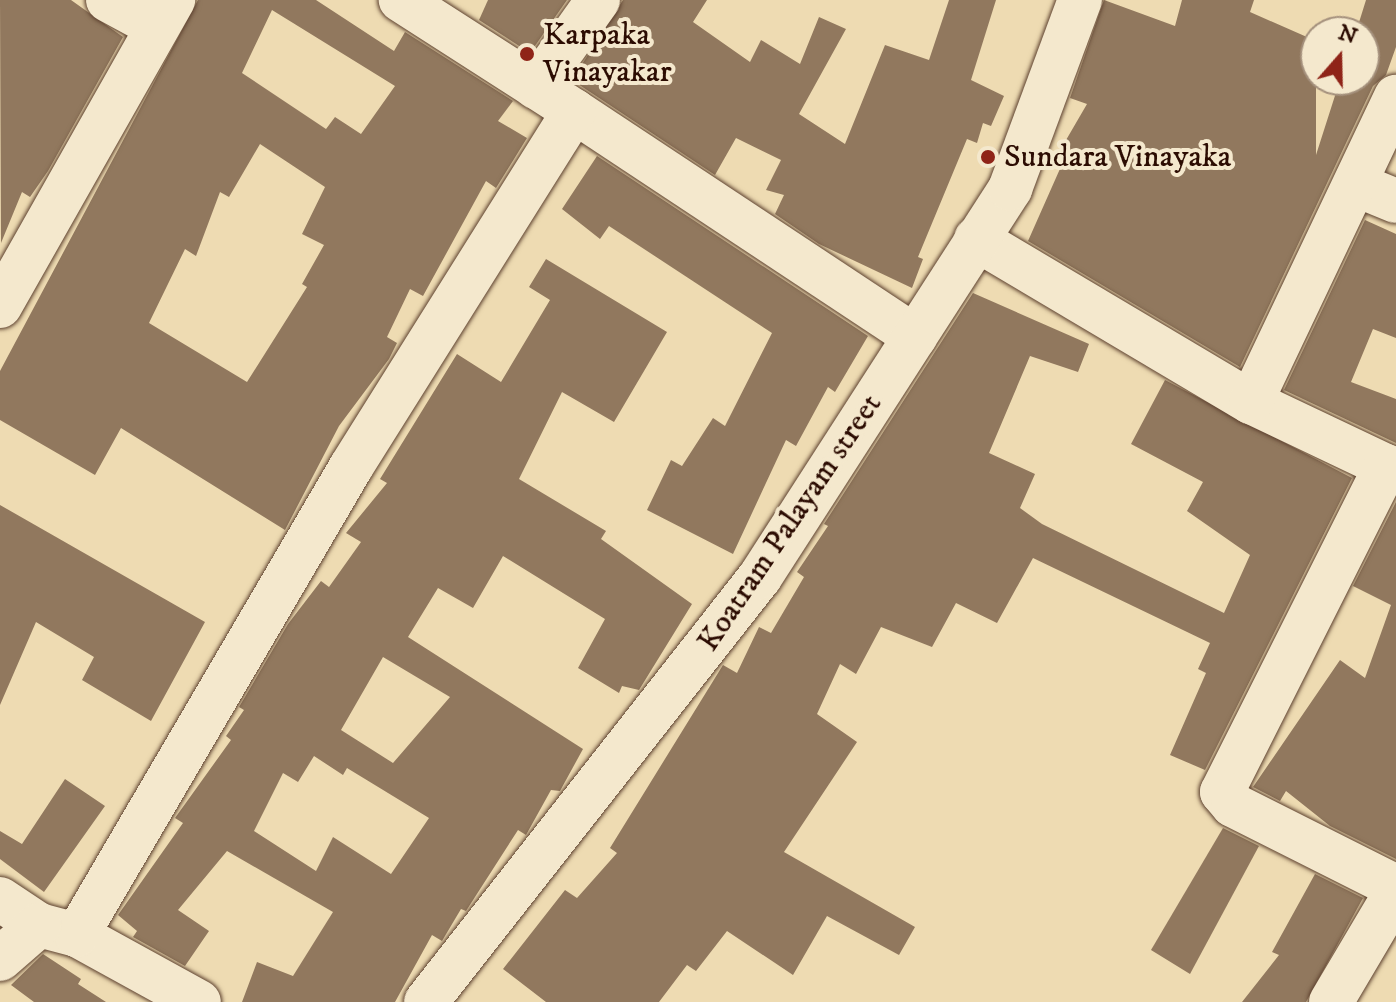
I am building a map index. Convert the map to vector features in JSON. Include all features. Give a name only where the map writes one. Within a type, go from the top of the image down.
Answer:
[{"type":"street","points":[[0,306],[165,13],[108,0]]},
{"type":"street","points":[[401,0],[915,337]]},
{"type":"street","points":[[536,87],[598,0]]},
{"type":"street","name":"Koatram Palayam street","points":[[426,1002],[760,577],[1010,189],[1080,0]]},
{"type":"street","points":[[1251,402],[1377,193],[1396,97]]},
{"type":"street","points":[[0,959],[58,930],[574,111]]},
{"type":"street","points":[[976,239],[1251,402],[1391,469],[1222,792],[1233,805],[1396,890],[1331,1002]]},
{"type":"street","points":[[0,899],[58,930],[154,992],[199,1002]]},
{"type":"building","points":[[0,0],[71,0],[123,37],[48,171],[30,197],[22,192],[1,243]]},
{"type":"building","points":[[198,0],[316,0],[394,51],[405,32],[513,101],[498,121],[527,138],[496,188],[486,181],[423,296],[410,289],[387,337],[397,343],[389,359],[339,426],[285,530],[121,428],[95,475],[0,420],[0,371]],"holes":[[[272,10],[395,86],[361,134],[335,117],[326,129],[242,73]],[[260,144],[325,187],[302,234],[324,245],[302,284],[307,287],[247,382],[149,323],[185,249],[196,256],[220,192],[229,197]]]},
{"type":"building","points":[[488,0],[567,0],[530,53],[479,20]]},
{"type":"building","points":[[623,0],[707,0],[693,22],[750,62],[761,40],[800,64],[819,17],[846,29],[799,114],[845,144],[885,45],[929,60],[949,0],[996,0],[971,80],[1004,96],[991,126],[983,123],[977,143],[967,139],[918,257],[923,259],[912,288],[819,244],[775,214],[784,195],[766,190],[781,160],[736,138],[715,175],[572,80]]},
{"type":"building","points":[[1104,0],[1175,26],[1182,0],[1254,0],[1250,12],[1300,34],[1300,96],[1316,96],[1316,155],[1335,96],[1368,96],[1240,367],[1028,241],[1063,162],[1055,159],[1087,104],[1070,98]]},
{"type":"building","points":[[1366,0],[1396,0],[1396,47],[1386,75],[1380,80],[1380,16],[1361,16]]},
{"type":"building","points":[[597,156],[868,336],[835,392],[828,387],[796,446],[786,440],[733,554],[647,510],[671,460],[682,466],[713,418],[725,426],[772,333],[609,226],[600,239],[562,209]]},
{"type":"building","points":[[1365,220],[1396,234],[1396,338],[1373,329],[1351,382],[1396,399],[1396,443],[1284,390]]},
{"type":"building","points":[[546,259],[667,332],[614,422],[562,392],[519,479],[606,531],[601,539],[692,604],[639,690],[622,686],[619,693],[578,668],[605,619],[503,556],[473,608],[438,588],[408,637],[583,749],[560,791],[551,790],[526,835],[518,830],[466,911],[461,909],[442,941],[432,935],[395,1002],[242,1002],[257,962],[293,976],[333,912],[227,851],[178,910],[209,931],[185,966],[133,937],[137,931],[118,915],[183,823],[175,818],[231,740],[226,736],[244,710],[239,707],[288,624],[321,581],[329,587],[361,542],[346,533],[387,483],[380,479],[457,354],[501,382],[550,300],[529,287]],"holes":[[[383,657],[450,697],[393,763],[341,730]],[[314,756],[343,775],[347,768],[429,818],[391,874],[333,837],[316,871],[254,831],[283,773],[298,782]]]},
{"type":"building","points":[[973,293],[1089,344],[1078,372],[1030,356],[989,453],[1035,474],[1020,508],[1042,524],[1224,613],[1250,555],[1187,511],[1203,482],[1131,444],[1165,380],[1352,478],[1205,770],[1170,755],[1206,673],[1198,669],[1210,643],[1033,558],[997,623],[956,603],[932,647],[881,627],[856,674],[840,664],[817,714],[857,742],[784,852],[915,927],[899,955],[827,916],[793,975],[727,931],[696,971],[687,965],[659,1002],[546,1002],[503,969],[565,890],[577,898],[617,853],[610,848],[723,665],[737,673],[759,627],[771,633],[804,577],[797,572],[828,526],[824,524]]},
{"type":"building","points":[[1396,502],[1396,859],[1330,826],[1286,791],[1280,801],[1253,787],[1340,660],[1365,678],[1391,605],[1353,586]]},
{"type":"building","points":[[0,505],[205,622],[151,721],[82,680],[94,657],[36,622],[0,705]]},
{"type":"building","points":[[65,779],[105,806],[44,892],[0,859],[0,831],[22,844]]},
{"type":"building","points":[[1223,828],[1259,846],[1190,974],[1151,950]]},
{"type":"building","points":[[1315,874],[1363,898],[1306,1002],[1242,1002],[1279,955],[1272,952]]},
{"type":"building","points":[[43,954],[81,979],[78,984],[106,1002],[34,1002],[11,985]]},
{"type":"place","name":"Karpaka Vinayakar","points":[[527,54]]},
{"type":"place","name":"Sundara Vinayaka","points":[[988,157]]}]
